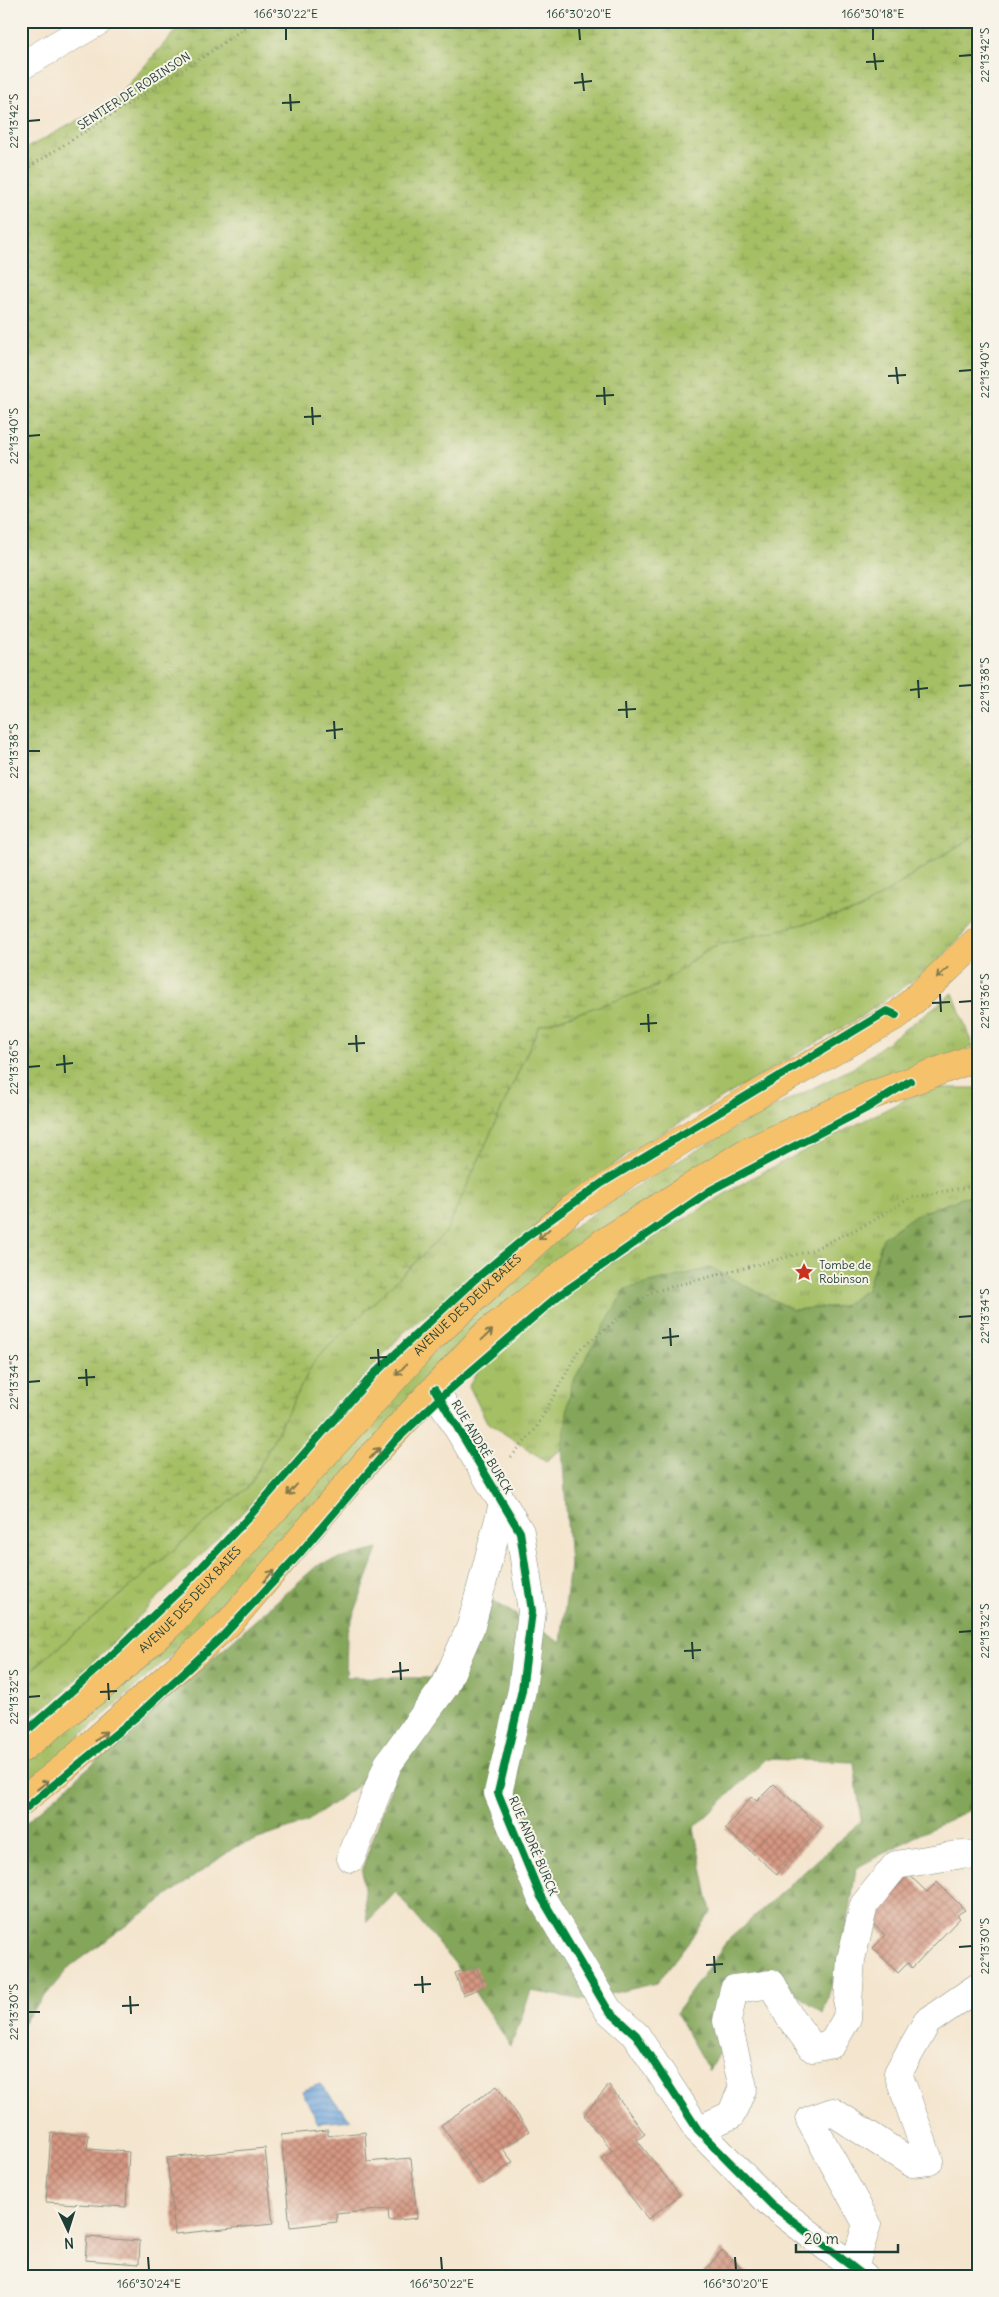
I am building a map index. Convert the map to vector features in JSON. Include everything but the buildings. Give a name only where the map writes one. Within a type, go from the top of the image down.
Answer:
[{"type":"main road","name":"AVENUE DES DEUX BAIES","points":[[21,1749],[106,1682],[168,1626],[427,1342],[571,1210],[722,1116],[899,1014],[978,940]]},
{"type":"main road","points":[[21,1802],[64,1768],[229,1623],[369,1459],[487,1333],[604,1242],[745,1153],[867,1097],[978,1057]]},
{"type":"street","points":[[21,66],[99,21]]},
{"type":"street","name":"RUE ANDRÉ BURCK","points":[[435,1390],[520,1532],[532,1610],[522,1690],[498,1793],[545,1904],[608,2010],[636,2034],[698,2130],[772,2205],[859,2272]]},
{"type":"street","points":[[351,1858],[388,1764],[445,1686],[471,1626],[503,1504]]},
{"type":"street","points":[[698,2130],[731,2115],[744,2087],[727,2021],[734,1988],[772,1984],[789,2016],[813,2048],[832,2044],[848,2018],[851,1959],[864,1905],[896,1865],[963,1854],[978,1856]]},
{"type":"street","points":[[859,2272],[867,2224],[810,2120],[834,2112],[912,2163],[929,2161],[898,2074],[927,2022],[978,1987]]},
{"type":"path","points":[[489,1481],[535,1430],[579,1350],[652,1292],[810,1251],[868,1223],[910,1198],[978,1185]]},
{"type":"green space","points":[[184,21],[978,21],[978,833],[859,910],[711,947],[656,987],[539,1026],[446,1232],[314,1361],[250,1485],[21,1679],[21,151],[114,101]]},
{"type":"green space","points":[[978,833],[978,912],[974,922],[937,963],[864,1015],[633,1150],[403,1333],[245,1510],[57,1699],[21,1722],[21,1679],[250,1485],[314,1361],[446,1232],[539,1026],[656,987],[711,947],[859,910]]},
{"type":"green space","points":[[953,993],[973,1047],[537,1277],[225,1607],[21,1789],[21,1762],[328,1459],[521,1263],[616,1198],[743,1123],[853,1068]]},
{"type":"green space","points":[[928,1088],[978,1088],[978,1195],[962,1198],[883,1238],[867,1290],[843,1306],[793,1310],[711,1268],[567,1420],[562,1449],[546,1461],[487,1422],[469,1386],[489,1351],[582,1281],[753,1177]]},
{"type":"green space","points":[[978,1195],[978,1806],[856,1868],[846,1937],[823,2014],[764,1967],[709,2071],[676,2013],[727,1941],[861,1821],[854,1762],[766,1759],[694,1828],[711,1912],[657,1983],[584,2000],[531,1991],[511,2046],[457,1966],[396,1892],[367,1922],[362,1869],[406,1745],[388,1764],[305,1823],[235,1847],[70,1966],[21,2025],[21,1827],[319,1564],[378,1549],[347,1633],[346,1677],[430,1678],[484,1595],[561,1643],[570,1564],[562,1449],[571,1385],[625,1289],[711,1268],[793,1310],[843,1306],[867,1290],[883,1238],[915,1215],[962,1198]]},
{"type":"water","points":[[320,2084],[351,2120],[318,2123],[302,2091]]},
{"type":"cycle path","points":[[21,1736],[110,1657],[181,1589],[246,1520],[373,1375],[473,1281],[526,1237],[602,1183],[887,1011],[896,1015]]},
{"type":"cycle path","points":[[21,1812],[136,1717],[220,1639],[300,1553],[395,1441],[440,1398],[558,1296],[711,1190],[865,1109],[910,1081]]},
{"type":"cycle path","points":[[435,1390],[520,1532],[532,1611],[522,1690],[498,1793],[540,1895],[608,2010],[636,2035],[698,2130],[772,2205],[864,2276]]},
{"type":"place","name":"Tombe de Robinson","points":[[804,1272]]}]
